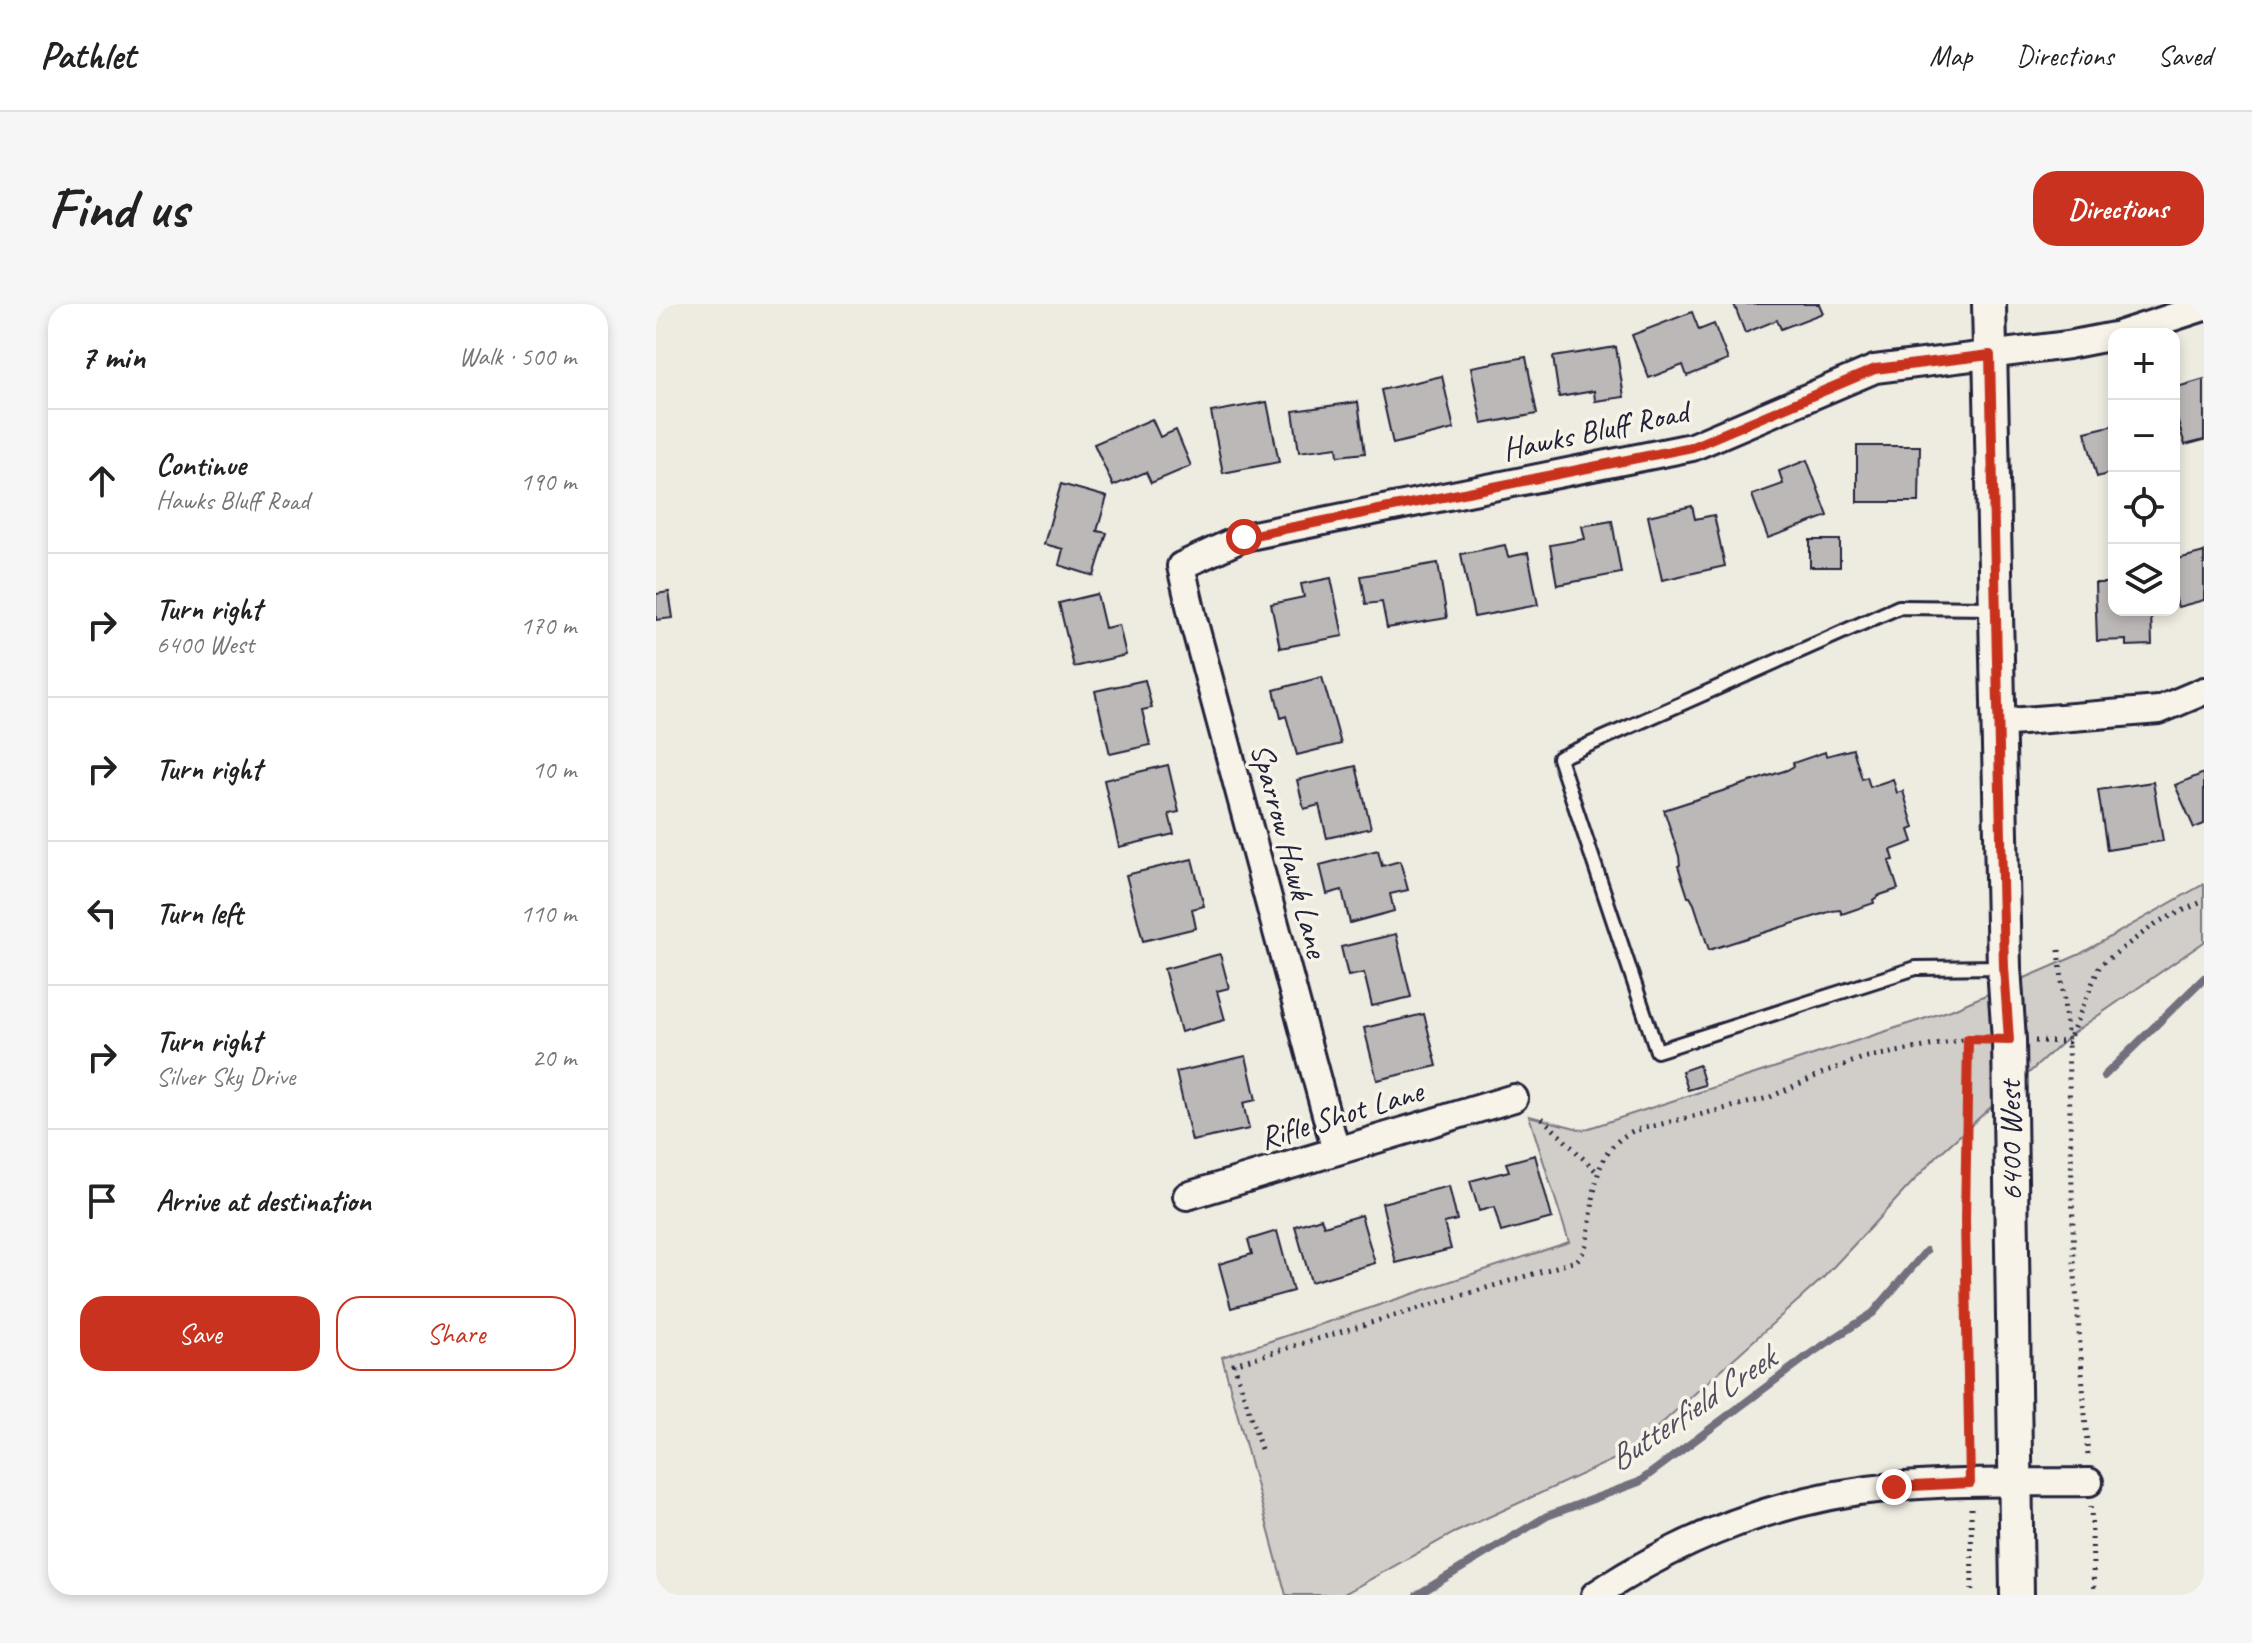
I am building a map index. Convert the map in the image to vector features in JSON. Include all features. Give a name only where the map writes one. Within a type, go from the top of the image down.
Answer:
[{"type":"street","name":"6400 West","points":[[1989,304],[2004,967],[2009,1040],[2017,1595]]},
{"type":"street","points":[[2139,328],[2204,307]]},
{"type":"street","name":"Hawks Bluff Road","points":[[1181,566],[1244,537],[1692,447],[1875,369],[2108,337]]},
{"type":"street","name":"Sparrow Hawk Lane","points":[[1181,566],[1336,1151]]},
{"type":"street","points":[[1998,723],[2159,710],[2204,691]]},
{"type":"street","name":"Rifle Shot Lane","points":[[1187,1196],[1514,1098]]},
{"type":"street","points":[[1595,1595],[1634,1585],[1665,1552],[1706,1533],[1800,1502],[1894,1487],[2089,1482]]},
{"type":"lane","points":[[1996,608],[1899,607],[1559,758],[1657,1051],[1916,968],[2004,967]]},
{"type":"path","points":[[2068,1042],[2100,965],[2158,922],[2204,901]]},
{"type":"path","points":[[2059,950],[2068,1042],[2074,1261],[2094,1595]]},
{"type":"path","points":[[1261,1449],[1234,1364],[1576,1261],[1583,1255],[1587,1242],[1599,1174],[1609,1147],[1633,1131],[1768,1098],[1863,1058],[1968,1039],[2068,1042]]},
{"type":"path","points":[[1968,1039],[1965,1220],[1972,1595]]},
{"type":"path","points":[[1542,1118],[1599,1174]]},
{"type":"shaded area","points":[[2204,884],[2204,942],[2073,1033],[1937,1156],[1822,1279],[1630,1452],[1454,1533],[1342,1595],[1286,1595],[1222,1357],[1569,1242],[1529,1116],[1583,1130],[1951,1010],[2078,955]]},
{"type":"building","points":[[1734,304],[1819,304],[1823,313],[1781,329],[1777,320],[1745,333]]},
{"type":"building","points":[[1692,312],[1699,330],[1714,324],[1728,360],[1687,376],[1683,365],[1649,378],[1632,335]]},
{"type":"building","points":[[1616,347],[1624,397],[1595,401],[1594,391],[1559,397],[1553,357]]},
{"type":"building","points":[[1526,357],[1537,414],[1482,424],[1471,367]]},
{"type":"building","points":[[1442,376],[1454,429],[1393,444],[1381,390]]},
{"type":"building","points":[[2204,379],[2204,440],[2185,445],[2180,429],[2180,386]]},
{"type":"building","points":[[1267,402],[1279,462],[1223,473],[1211,412]]},
{"type":"building","points":[[1358,402],[1365,453],[1338,456],[1337,447],[1299,452],[1293,411]]},
{"type":"building","points":[[1152,419],[1160,437],[1176,430],[1191,466],[1151,483],[1146,472],[1113,486],[1094,444]]},
{"type":"building","points":[[2108,426],[2108,474],[2097,477],[2085,432]]},
{"type":"building","points":[[1857,446],[1920,446],[1919,502],[1857,502]]},
{"type":"building","points":[[1807,460],[1828,516],[1768,538],[1752,495],[1783,484],[1779,471]]},
{"type":"building","points":[[1061,484],[1107,497],[1097,531],[1107,533],[1094,576],[1059,565],[1063,549],[1044,544]]},
{"type":"building","points":[[1692,506],[1695,519],[1714,515],[1725,566],[1662,580],[1648,516]]},
{"type":"building","points":[[1612,521],[1621,573],[1557,585],[1550,545],[1585,539],[1582,526]]},
{"type":"building","points":[[1810,540],[1840,540],[1840,567],[1810,567]]},
{"type":"building","points":[[1505,545],[1508,557],[1528,553],[1538,605],[1474,617],[1461,554]]},
{"type":"building","points":[[2204,552],[2204,600],[2180,606],[2180,558]]},
{"type":"building","points":[[1438,563],[1447,618],[1387,628],[1382,602],[1366,604],[1361,576]]},
{"type":"building","points":[[1331,578],[1343,636],[1280,648],[1271,604],[1304,597],[1301,584]]},
{"type":"building","points":[[2095,583],[2108,583],[2108,616],[2151,616],[2152,645],[2126,646],[2126,640],[2097,641]]},
{"type":"building","points":[[669,592],[673,618],[656,620],[656,594]]},
{"type":"building","points":[[1097,594],[1105,628],[1119,625],[1126,655],[1074,667],[1059,603]]},
{"type":"building","points":[[1322,677],[1341,744],[1297,755],[1286,716],[1281,718],[1274,690]]},
{"type":"building","points":[[1145,680],[1152,708],[1142,710],[1150,745],[1110,754],[1095,691]]},
{"type":"building","points":[[1853,749],[1862,779],[1867,777],[1870,787],[1893,779],[1897,793],[1903,791],[1914,828],[1909,830],[1913,842],[1891,850],[1894,860],[1889,861],[1898,889],[1880,895],[1873,900],[1874,903],[1842,914],[1840,910],[1832,911],[1709,950],[1678,866],[1679,856],[1664,810],[1787,770],[1794,766],[1793,763],[1825,752],[1826,756]]},
{"type":"building","points":[[1168,765],[1179,812],[1169,814],[1174,834],[1119,847],[1104,780]]},
{"type":"building","points":[[1356,766],[1371,828],[1327,838],[1319,805],[1304,809],[1297,780]]},
{"type":"building","points":[[2204,773],[2204,824],[2194,828],[2175,785]]},
{"type":"building","points":[[2153,782],[2163,841],[2107,850],[2098,790]]},
{"type":"building","points":[[1378,850],[1382,866],[1400,861],[1408,890],[1390,894],[1394,911],[1350,923],[1342,890],[1327,894],[1320,865]]},
{"type":"building","points":[[1192,859],[1204,906],[1192,909],[1196,928],[1143,941],[1126,875]]},
{"type":"building","points":[[1396,934],[1411,997],[1372,1006],[1364,973],[1348,976],[1341,947]]},
{"type":"building","points":[[1220,954],[1229,988],[1217,991],[1225,1020],[1181,1032],[1164,969]]},
{"type":"building","points":[[1424,1014],[1437,1066],[1377,1080],[1364,1028]]},
{"type":"building","points":[[1246,1056],[1256,1100],[1243,1103],[1249,1129],[1192,1141],[1176,1072]]},
{"type":"building","points":[[1699,1065],[1705,1085],[1688,1090],[1682,1071]]},
{"type":"building","points":[[1535,1155],[1552,1218],[1501,1232],[1494,1207],[1479,1211],[1470,1181],[1509,1171],[1506,1163]]},
{"type":"building","points":[[1449,1186],[1457,1220],[1444,1223],[1451,1249],[1396,1263],[1382,1203]]},
{"type":"building","points":[[1361,1215],[1375,1263],[1311,1282],[1295,1226],[1321,1218],[1324,1226]]},
{"type":"building","points":[[1277,1231],[1293,1291],[1231,1308],[1219,1264],[1252,1254],[1248,1240]]},
{"type":"waterway","name":"Butterfield Creek","points":[[2104,1076],[2204,978]]},
{"type":"waterway","name":"Butterfield Creek","points":[[1417,1595],[1547,1516],[1639,1482],[1813,1352],[1873,1313],[1926,1251]]},
{"type":"route","points":[[1244,537],[1692,447],[1875,369],[1990,355],[2004,967],[2009,1040],[1968,1039],[1965,1220],[1970,1483],[1894,1487]]}]
